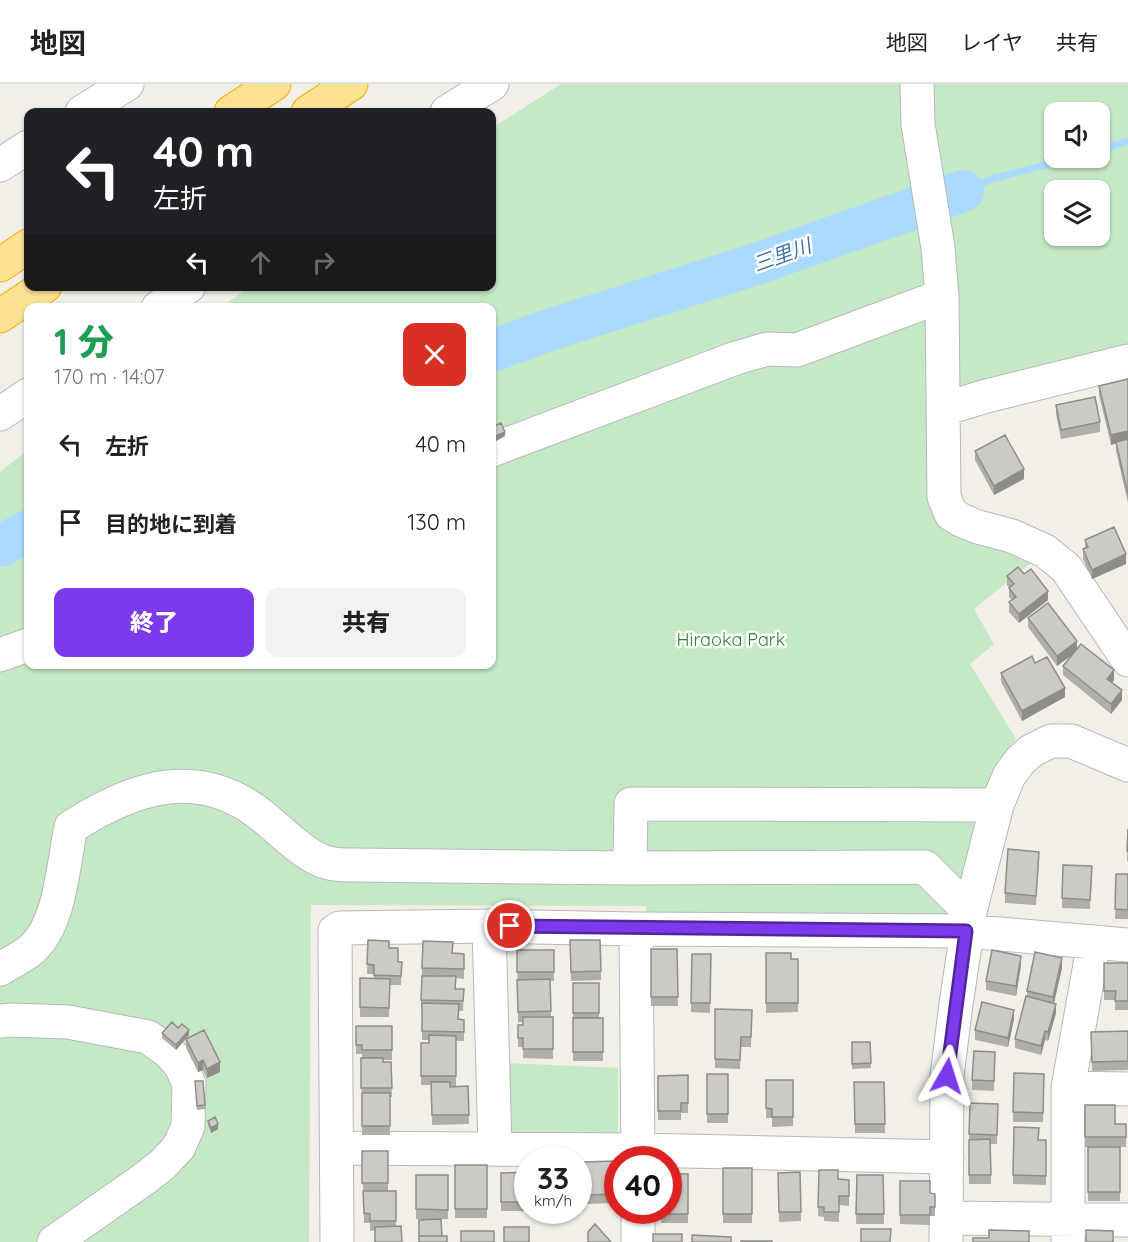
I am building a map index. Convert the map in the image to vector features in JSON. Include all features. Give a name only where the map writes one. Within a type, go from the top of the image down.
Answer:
[{"type":"highway","points":[[237,108],[274,84]]},
{"type":"highway","points":[[314,108],[351,84]]},
{"type":"highway","points":[[0,265],[24,249]]},
{"type":"highway","points":[[0,316],[38,291]]},
{"type":"street","points":[[88,108],[127,84]]},
{"type":"street","points":[[453,108],[492,84]]},
{"type":"street","points":[[918,84],[918,124],[938,248],[942,296],[945,409],[944,497],[951,514],[978,527],[1012,536],[1046,551],[1066,568],[1128,660]]},
{"type":"street","points":[[0,165],[24,150]]},
{"type":"street","points":[[165,303],[182,291]]},
{"type":"street","points":[[496,448],[736,358],[767,349],[796,350],[942,296]]},
{"type":"street","points":[[945,409],[983,397],[1128,361]]},
{"type":"street","points":[[0,414],[24,398]]},
{"type":"street","points":[[0,655],[24,646]]},
{"type":"street","points":[[1128,765],[1071,741],[1051,741],[1031,751],[1020,761],[1009,776],[997,805],[968,922],[947,1076],[946,1230],[1068,1231],[1128,1221]]},
{"type":"street","points":[[0,969],[33,949],[52,920],[60,891],[71,827],[90,815],[125,799],[158,787],[182,785],[209,788],[244,803],[283,835],[328,863],[630,868],[925,867],[968,922]]},
{"type":"street","points":[[630,868],[631,804],[997,805]]},
{"type":"street","points":[[337,1242],[335,931],[340,928],[489,926],[636,929],[968,922],[1094,942],[1128,945]]},
{"type":"street","points":[[489,926],[495,1148]]},
{"type":"street","points":[[636,929],[638,1146]]},
{"type":"street","points":[[1068,1231],[1068,1088],[1094,942]]},
{"type":"street","points":[[0,1021],[68,1022],[148,1037],[169,1052],[181,1066],[189,1084],[188,1126],[179,1147],[162,1165],[144,1179],[54,1242]]},
{"type":"street","points":[[1068,1088],[1128,1089]]},
{"type":"street","points":[[337,1148],[495,1148],[604,1153]]},
{"type":"street","points":[[682,1155],[947,1157]]},
{"type":"street","points":[[638,1224],[638,1242]]},
{"type":"green space","name":"Hiraoka Park","points":[[561,84],[1128,84],[1128,345],[929,396],[933,504],[1036,559],[974,609],[994,644],[970,664],[1016,739],[999,761],[986,792],[958,916],[647,921],[646,906],[311,905],[309,1242],[0,1242],[0,472],[24,453],[24,669],[496,669],[496,303],[227,303],[244,291],[496,291],[496,125]]},
{"type":"green space","points":[[506,1063],[618,1068],[618,1131],[611,1137],[514,1137],[506,1128]]},
{"type":"building","points":[[1128,379],[1128,431],[1111,435],[1099,386]]},
{"type":"building","points":[[1095,397],[1100,422],[1061,430],[1056,405]]},
{"type":"building","points":[[501,423],[505,432],[496,436],[496,425]]},
{"type":"building","points":[[1005,435],[1024,469],[994,486],[975,451]]},
{"type":"building","points":[[1128,439],[1128,494],[1116,442]]},
{"type":"building","points":[[1114,527],[1126,554],[1092,570],[1083,549],[1088,547],[1085,540]]},
{"type":"building","points":[[1018,567],[1024,574],[1031,569],[1048,591],[1019,614],[1009,602],[1016,597],[1009,588],[1014,584],[1007,576]]},
{"type":"building","points":[[1048,603],[1077,641],[1057,656],[1028,618]]},
{"type":"building","points":[[1081,644],[1114,670],[1107,679],[1122,690],[1111,704],[1063,666]]},
{"type":"building","points":[[1032,656],[1035,663],[1047,657],[1065,688],[1022,711],[1001,673]]},
{"type":"building","points":[[1008,849],[1039,852],[1036,896],[1005,893]]},
{"type":"building","points":[[1063,865],[1092,866],[1090,900],[1062,898]]},
{"type":"building","points":[[1116,874],[1128,874],[1128,910],[1115,909]]},
{"type":"building","points":[[368,940],[389,941],[389,948],[398,948],[398,962],[402,962],[401,976],[374,975],[374,965],[367,964]]},
{"type":"building","points":[[570,940],[600,940],[601,971],[571,972]]},
{"type":"building","points":[[423,941],[453,942],[452,953],[464,954],[464,969],[422,968]]},
{"type":"building","points":[[651,949],[677,949],[678,997],[651,997]]},
{"type":"building","points":[[517,950],[554,950],[554,972],[517,972]]},
{"type":"building","points":[[992,950],[1021,956],[1016,986],[986,981]]},
{"type":"building","points":[[1035,952],[1062,958],[1053,997],[1027,991]]},
{"type":"building","points":[[766,953],[791,953],[791,959],[798,959],[798,1003],[766,1003]]},
{"type":"building","points":[[692,954],[711,954],[710,1003],[691,1003]]},
{"type":"building","points":[[1104,963],[1128,963],[1128,1001],[1115,1001],[1116,991],[1104,991]]},
{"type":"building","points":[[422,976],[456,976],[455,989],[464,989],[463,1001],[421,1000]]},
{"type":"building","points":[[360,978],[390,979],[389,1008],[360,1007]]},
{"type":"building","points":[[550,979],[551,1011],[518,1012],[517,980]]},
{"type":"building","points":[[573,983],[599,983],[599,1013],[573,1013]]},
{"type":"building","points":[[1026,996],[1056,1004],[1048,1032],[1045,1031],[1041,1046],[1015,1039]]},
{"type":"building","points":[[982,1002],[1014,1010],[1008,1038],[975,1030]]},
{"type":"building","points":[[422,1003],[459,1004],[458,1019],[464,1020],[464,1032],[422,1031]]},
{"type":"building","points":[[715,1009],[752,1010],[751,1037],[741,1037],[740,1060],[715,1059]]},
{"type":"building","points":[[523,1017],[553,1017],[553,1049],[523,1049],[523,1038],[518,1038],[518,1025],[523,1025]]},
{"type":"building","points":[[573,1018],[603,1018],[603,1052],[573,1052]]},
{"type":"building","points":[[172,1022],[178,1028],[182,1024],[189,1030],[176,1045],[162,1033]]},
{"type":"building","points":[[356,1026],[392,1026],[392,1050],[362,1050],[362,1045],[356,1045]]},
{"type":"building","points":[[204,1030],[220,1062],[207,1069],[203,1060],[198,1063],[186,1039]]},
{"type":"building","points":[[1128,1031],[1128,1061],[1092,1062],[1091,1032]]},
{"type":"building","points":[[429,1035],[456,1036],[456,1076],[421,1076],[421,1043],[429,1043]]},
{"type":"building","points":[[852,1042],[870,1042],[871,1063],[852,1064]]},
{"type":"building","points":[[974,1051],[995,1052],[994,1081],[972,1080]]},
{"type":"building","points":[[361,1058],[383,1058],[383,1062],[391,1062],[392,1088],[361,1088]]},
{"type":"building","points":[[1014,1073],[1044,1074],[1043,1113],[1013,1112]]},
{"type":"building","points":[[707,1074],[728,1074],[728,1114],[707,1114]]},
{"type":"building","points":[[688,1075],[688,1103],[681,1103],[681,1111],[658,1111],[658,1076]]},
{"type":"building","points":[[766,1080],[793,1080],[793,1117],[772,1117],[772,1109],[766,1108]]},
{"type":"building","points":[[195,1081],[203,1081],[205,1105],[197,1106]]},
{"type":"building","points":[[431,1082],[450,1082],[450,1087],[468,1086],[469,1115],[432,1115]]},
{"type":"building","points":[[854,1082],[884,1082],[885,1124],[855,1124]]},
{"type":"building","points":[[362,1093],[390,1093],[390,1126],[362,1126]]},
{"type":"building","points":[[970,1103],[998,1104],[997,1135],[969,1134]]},
{"type":"building","points":[[1085,1105],[1115,1105],[1115,1124],[1126,1124],[1126,1137],[1085,1137]]},
{"type":"building","points":[[215,1117],[218,1124],[211,1128],[208,1121]]},
{"type":"building","points":[[1014,1127],[1039,1128],[1038,1140],[1046,1140],[1046,1176],[1013,1175]]},
{"type":"building","points":[[990,1139],[991,1175],[969,1175],[969,1140]]},
{"type":"building","points":[[1088,1147],[1120,1147],[1120,1192],[1088,1192]]},
{"type":"building","points":[[362,1151],[388,1151],[388,1183],[362,1183]]},
{"type":"building","points":[[604,1161],[604,1194],[592,1195],[592,1162]]},
{"type":"building","points":[[455,1165],[487,1165],[487,1209],[455,1209]]},
{"type":"building","points":[[723,1168],[752,1168],[752,1214],[723,1214]]},
{"type":"building","points":[[819,1170],[838,1170],[838,1179],[849,1180],[849,1196],[839,1196],[839,1212],[824,1212],[824,1207],[818,1207]]},
{"type":"building","points":[[800,1172],[801,1212],[779,1212],[778,1173]]},
{"type":"building","points":[[501,1173],[514,1173],[514,1202],[501,1202]]},
{"type":"building","points":[[682,1174],[688,1174],[688,1214],[682,1214]]},
{"type":"building","points":[[416,1175],[448,1175],[448,1210],[416,1209]]},
{"type":"building","points":[[857,1175],[883,1175],[884,1214],[856,1214]]},
{"type":"building","points":[[900,1181],[930,1181],[930,1193],[935,1194],[935,1207],[930,1207],[930,1215],[900,1215]]},
{"type":"building","points":[[363,1191],[396,1191],[396,1221],[370,1221],[370,1214],[364,1213]]},
{"type":"building","points":[[441,1219],[442,1236],[419,1236],[419,1220]]},
{"type":"building","points":[[595,1224],[611,1242],[588,1242],[588,1232]]},
{"type":"building","points":[[401,1226],[402,1242],[375,1242],[375,1227]]},
{"type":"building","points":[[504,1227],[529,1227],[529,1242],[504,1242]]},
{"type":"building","points":[[861,1229],[891,1229],[890,1242],[861,1242]]},
{"type":"building","points":[[989,1230],[1029,1231],[1029,1242],[973,1242],[973,1238],[989,1238]]},
{"type":"building","points":[[1086,1230],[1113,1231],[1113,1242],[1086,1242]]},
{"type":"building","points":[[461,1231],[494,1231],[494,1242],[461,1242]]},
{"type":"building","points":[[653,1234],[682,1234],[682,1242],[653,1242]]},
{"type":"building","points":[[692,1235],[731,1237],[731,1242],[692,1242]]},
{"type":"building","points":[[419,1236],[447,1236],[447,1242],[419,1242]]},
{"type":"building","points":[[772,1241],[772,1242],[741,1242]]},
{"type":"waterway","name":"三里川","points":[[1110,147],[1128,141]]},
{"type":"waterway","name":"三里川","points":[[963,191],[992,179],[1044,165]]},
{"type":"waterway","name":"三里川","points":[[496,350],[543,332],[759,263],[963,191]]},
{"type":"waterway","name":"三里川","points":[[0,546],[24,533]]},
{"type":"route","points":[[510,926],[966,931],[947,1076]]}]
